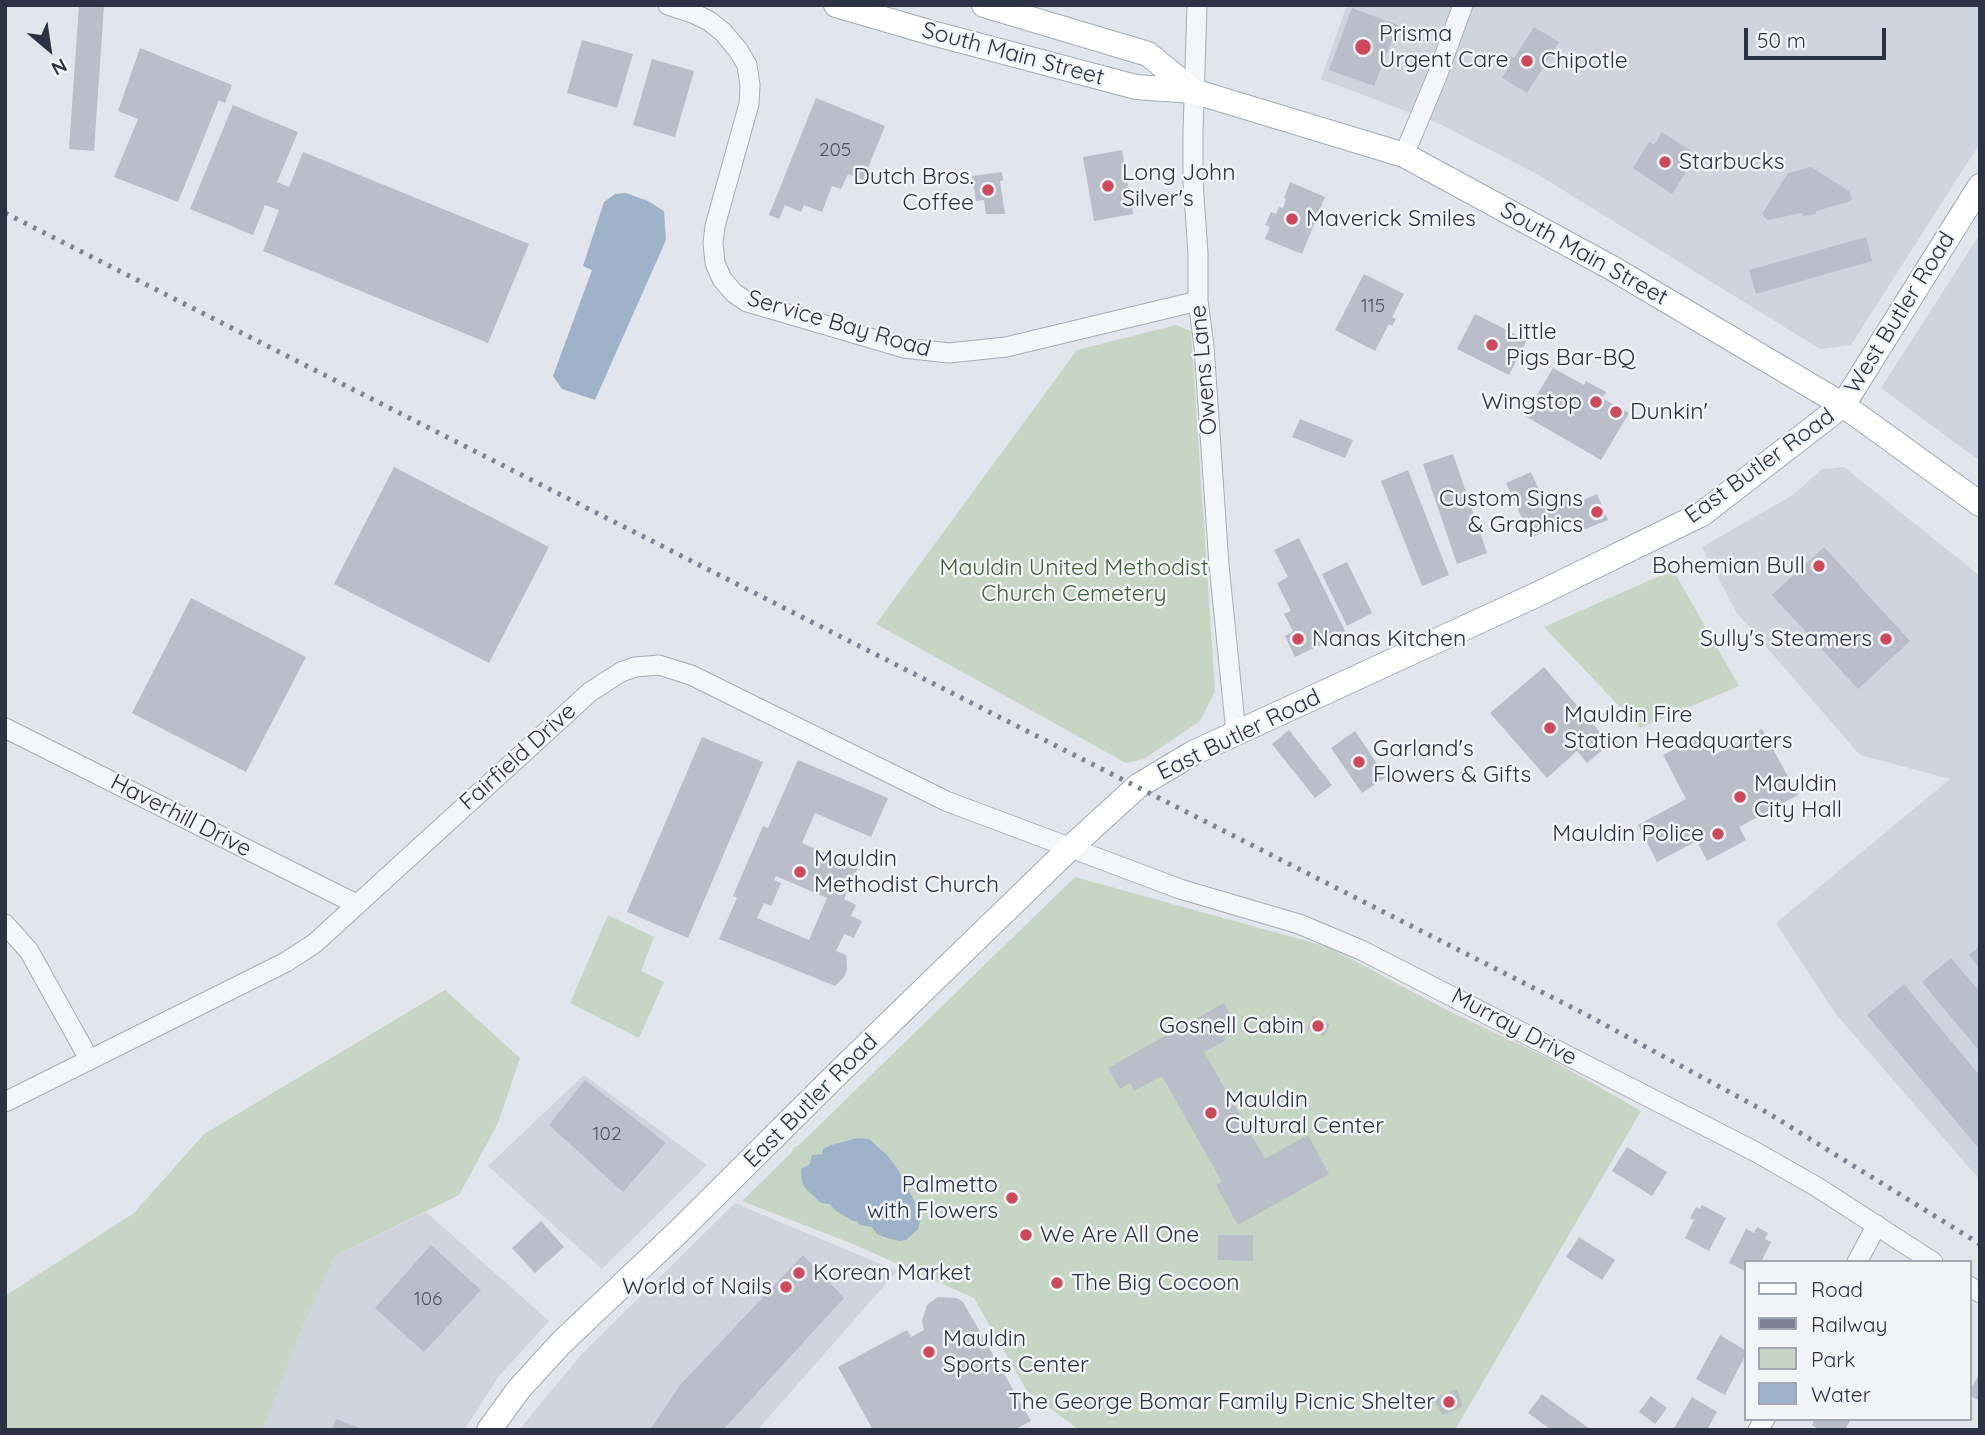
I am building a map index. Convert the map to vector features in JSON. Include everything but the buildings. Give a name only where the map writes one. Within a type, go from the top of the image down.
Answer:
[{"type":"main road","name":"South Main Street","points":[[836,5],[1136,87],[1193,91],[1404,155],[1612,268],[1843,405],[1980,504]]},
{"type":"main road","name":"South Main Street","points":[[984,5],[1148,54],[1193,91]]},
{"type":"main road","name":"West Butler Road","points":[[1843,405],[1980,186]]},
{"type":"main road","name":"East Butler Road","points":[[489,1430],[519,1389],[561,1343],[1070,848],[1138,786],[1193,753],[1639,546],[1702,514],[1843,405]]},
{"type":"street","name":"Service Bay Road","points":[[668,5],[709,21],[723,32],[747,65],[749,104],[715,226],[713,243],[715,262],[722,279],[734,293],[747,302],[904,348],[949,354],[1006,347],[1198,301]]},
{"type":"street","name":"Owens Lane","points":[[1197,5],[1193,182],[1198,301],[1204,346],[1219,565],[1236,733]]},
{"type":"street","points":[[1404,155],[1463,5]]},
{"type":"street","name":"Fairfield Drive","points":[[5,1102],[286,962],[315,943],[590,692],[621,672],[646,665],[668,666],[691,675],[946,802],[1070,848]]},
{"type":"street","name":"Haverhill Drive","points":[[5,728],[356,904]]},
{"type":"street","name":"Murray Drive","points":[[1070,848],[1180,889],[1299,924],[1361,950],[1754,1151],[1930,1260]]},
{"type":"street","points":[[5,924],[29,951],[89,1059]]},
{"type":"street","points":[[1858,1260],[1877,1226]]},
{"type":"shaded area","points":[[1347,5],[1980,5],[1980,143],[1851,345],[1820,349],[1537,174],[1440,124],[1321,79]]},
{"type":"shaded area","points":[[1980,234],[1980,461],[1881,388]]},
{"type":"shaded area","points":[[1844,467],[1980,576],[1980,1180],[1835,1013],[1776,923],[1950,779],[1860,755],[1736,612],[1702,547],[1793,495],[1822,469]]},
{"type":"shaded area","points":[[584,1075],[707,1165],[602,1269],[488,1166]]},
{"type":"shaded area","points":[[735,1203],[897,1271],[760,1427],[763,1430],[519,1430],[581,1355]]},
{"type":"shaded area","points":[[426,1212],[549,1321],[499,1376],[464,1430],[263,1430],[303,1327],[335,1256]]},
{"type":"green space","name":"Mauldin United Methodist Church Cemetery","points":[[1176,325],[1191,331],[1215,691],[1200,721],[1144,759],[1126,763],[876,624],[1077,350]]},
{"type":"green space","points":[[1673,570],[1739,686],[1640,728],[1544,627]]},
{"type":"green space","points":[[1075,877],[1328,947],[1449,1011],[1548,1058],[1641,1111],[1455,1430],[1079,1430],[1027,1391],[974,1298],[853,1244],[742,1201],[794,1147]]},
{"type":"green space","points":[[608,915],[654,937],[641,971],[664,982],[639,1038],[570,1003]]},
{"type":"green space","points":[[445,990],[520,1058],[498,1123],[459,1195],[335,1256],[303,1327],[263,1430],[5,1430],[5,1296],[134,1213],[204,1134]]},
{"type":"water","points":[[626,193],[648,201],[664,211],[666,240],[595,400],[562,389],[553,376],[592,270],[583,266],[604,202],[615,194]]},
{"type":"water","points":[[858,1138],[869,1139],[887,1155],[897,1168],[919,1210],[921,1217],[918,1229],[906,1240],[887,1238],[877,1234],[872,1227],[860,1225],[830,1204],[821,1203],[802,1182],[801,1169],[810,1164],[812,1155],[822,1154],[823,1149],[831,1145]]},
{"type":"railway","points":[[5,213],[1585,1014],[1768,1113],[1980,1244]]},
{"type":"place","name":"Prisma Urgent Care","points":[[1363,47]]},
{"type":"place","name":"Chipotle","points":[[1527,61]]},
{"type":"place","name":"Starbucks","points":[[1665,162]]},
{"type":"place","name":"Long John Silver's","points":[[1108,186]]},
{"type":"place","name":"Dutch Bros. Coffee","points":[[988,190]]},
{"type":"place","name":"Maverick Smiles","points":[[1292,219]]},
{"type":"place","name":"Little Pigs Bar-BQ","points":[[1492,345]]},
{"type":"place","name":"Wingstop","points":[[1596,402]]},
{"type":"place","name":"Dunkin'","points":[[1616,412]]},
{"type":"place","name":"Custom Signs & Graphics","points":[[1597,512]]},
{"type":"place","name":"Bohemian Bull","points":[[1819,566]]},
{"type":"place","name":"Nanas Kitchen","points":[[1298,639]]},
{"type":"place","name":"Sully's Steamers","points":[[1886,639]]},
{"type":"place","name":"Mauldin Fire Station Headquarters","points":[[1550,728]]},
{"type":"place","name":"Garland's Flowers & Gifts","points":[[1359,762]]},
{"type":"place","name":"Mauldin City Hall","points":[[1740,797]]},
{"type":"place","name":"Mauldin Police","points":[[1718,834]]},
{"type":"place","name":"Mauldin Methodist Church","points":[[800,872]]},
{"type":"place","name":"Gosnell Cabin","points":[[1318,1026]]},
{"type":"place","name":"Mauldin Cultural Center","points":[[1211,1113]]},
{"type":"place","name":"Palmetto with Flowers","points":[[1012,1198]]},
{"type":"place","name":"We Are All One","points":[[1026,1235]]},
{"type":"place","name":"Korean Market","points":[[799,1273]]},
{"type":"place","name":"The Big Cocoon","points":[[1057,1283]]},
{"type":"place","name":"World of Nails","points":[[786,1287]]},
{"type":"place","name":"Mauldin Sports Center","points":[[929,1352]]},
{"type":"place","name":"The George Bomar Family Picnic Shelter","points":[[1449,1402]]}]
